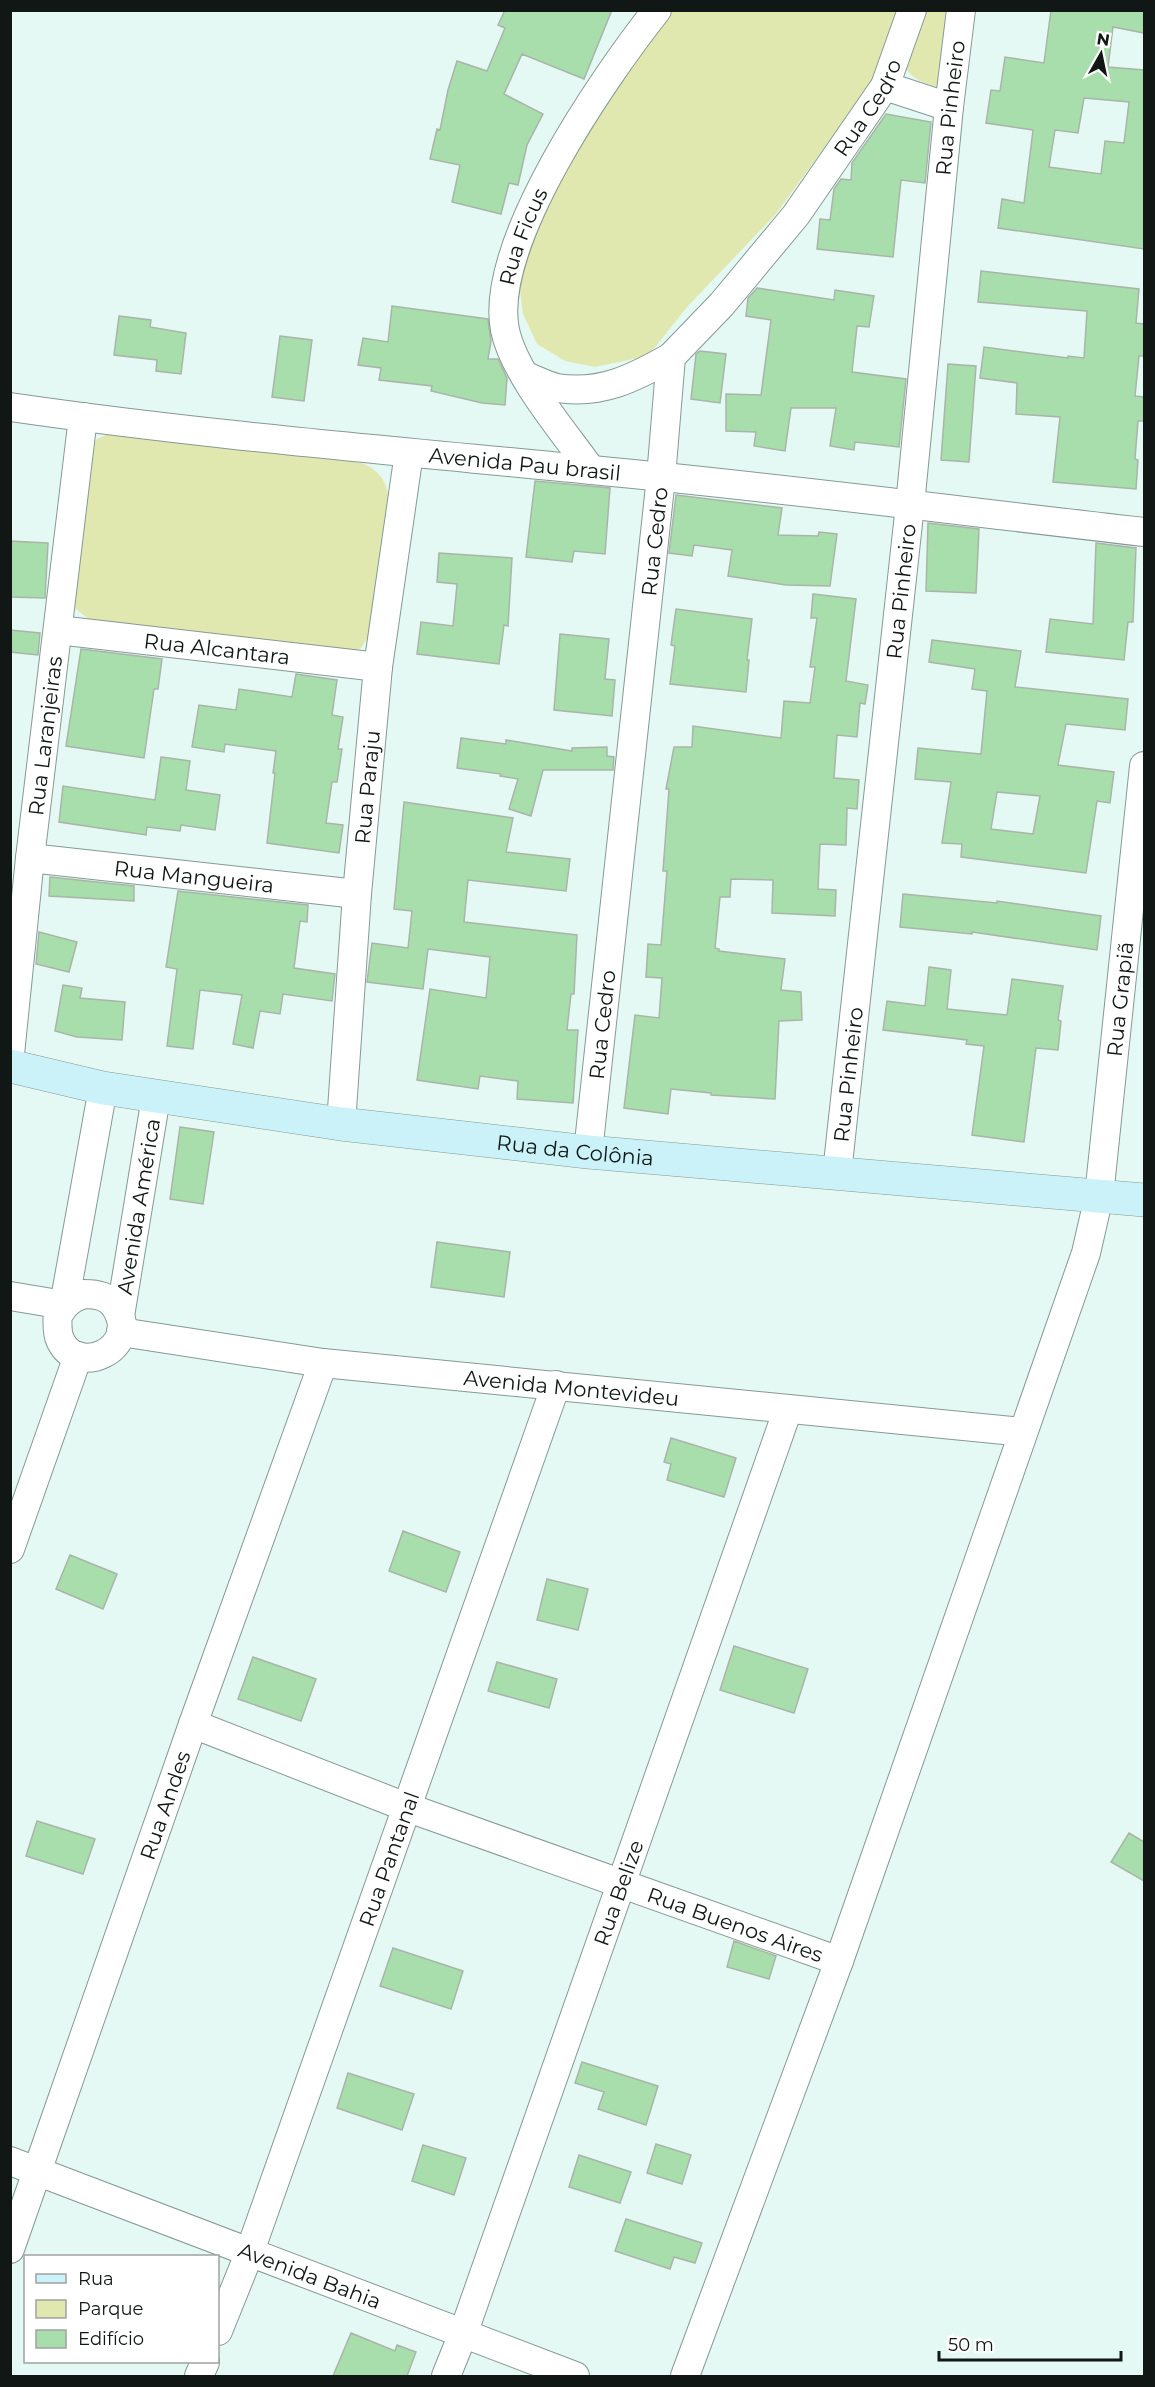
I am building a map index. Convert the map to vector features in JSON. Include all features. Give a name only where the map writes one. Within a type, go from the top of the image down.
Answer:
[{"type":"main road","name":"Rua da Colônia","points":[[10,1066],[103,1088],[341,1124],[588,1152],[1144,1200]]},
{"type":"street","name":"Rua Ficus","points":[[591,470],[547,410],[513,354],[505,330],[503,306],[505,283],[515,247],[533,206],[571,135],[621,56],[657,10]]},
{"type":"street","name":"Rua Cedro","points":[[588,1152],[661,477],[671,357],[722,304],[796,215],[885,86],[912,10]]},
{"type":"street","name":"Rua Pinheiro","points":[[837,1173],[961,10]]},
{"type":"street","points":[[885,86],[949,107]]},
{"type":"street","points":[[526,376],[556,388],[588,389],[617,384],[671,357]]},
{"type":"street","name":"Avenida Pau brasil","points":[[10,407],[82,417],[409,453],[661,477],[1144,532]]},
{"type":"street","name":"Rua Laranjeiras","points":[[10,1054],[30,858],[82,417]]},
{"type":"street","name":"Rua Paraju","points":[[341,1124],[357,894],[378,668],[409,453]]},
{"type":"street","name":"Rua Alcantara","points":[[58,630],[378,668]]},
{"type":"street","name":"Rua Grapiã","points":[[685,2376],[839,1960],[1086,1253],[1099,1196],[1144,766]]},
{"type":"street","name":"Rua Mangueira","points":[[30,858],[357,894]]},
{"type":"street","points":[[10,1296],[61,1304],[84,1293],[106,1298],[115,1305],[121,1324],[117,1342],[110,1351],[100,1356],[78,1356],[69,1351],[58,1334],[61,1304],[103,1088]]},
{"type":"street","name":"Avenida América","points":[[121,1324],[156,1097]]},
{"type":"street","name":"Avenida Montevideu","points":[[121,1324],[323,1363],[1023,1432]]},
{"type":"street","points":[[10,1549],[78,1356]]},
{"type":"street","name":"Rua Andes","points":[[10,2249],[193,1724],[323,1363]]},
{"type":"street","name":"Rua Pantanal","points":[[219,2329],[249,2254],[556,1385]]},
{"type":"street","name":"Rua Belize","points":[[446,2376],[463,2334],[788,1409]]},
{"type":"street","name":"Rua Buenos Aires","points":[[193,1724],[406,1807],[839,1960]]},
{"type":"street","name":"Avenida Bahia","points":[[10,2162],[575,2376]]},
{"type":"green space","points":[[667,11],[896,11],[895,42],[871,83],[776,214],[688,306],[648,356],[595,367],[565,361],[537,344],[523,314],[518,276],[540,206]]},
{"type":"green space","points":[[924,11],[946,11],[938,87],[915,78],[905,67]]},
{"type":"green space","points":[[111,433],[362,463],[374,470],[385,483],[389,502],[371,632],[361,648],[353,653],[90,620],[77,610],[72,603],[92,444],[97,439]]},
{"type":"building","points":[[505,10],[612,10],[584,79],[522,54],[504,94],[543,114],[527,145],[518,185],[509,183],[501,214],[452,202],[460,165],[430,159],[437,129],[440,130],[448,90],[457,61],[487,71],[505,28],[498,25]]},
{"type":"building","points":[[1051,10],[1144,10],[1144,33],[1113,27],[1108,67],[1144,70],[1144,249],[998,228],[1002,199],[1024,203],[1033,130],[986,123],[991,90],[1000,91],[1005,57],[1044,63]],"holes":[[[1084,98],[1129,102],[1124,143],[1105,141],[1101,174],[1049,167],[1055,130],[1078,133]]]},
{"type":"building","points":[[886,114],[931,122],[925,183],[901,180],[893,257],[817,249],[820,219],[830,220],[834,189],[841,179],[851,180],[852,163]]},
{"type":"building","points":[[981,271],[1139,289],[1136,323],[1144,324],[1144,356],[1139,356],[1135,396],[1144,397],[1144,421],[1138,421],[1135,459],[1138,460],[1136,489],[1053,482],[1060,417],[1016,414],[1017,383],[980,378],[984,347],[1084,358],[1087,311],[978,302]]},
{"type":"building","points":[[757,288],[834,300],[835,290],[874,296],[869,327],[857,326],[852,372],[906,379],[899,447],[855,442],[854,450],[830,446],[836,408],[791,408],[785,451],[754,446],[756,432],[726,431],[726,394],[761,395],[771,320],[746,316],[748,298]]},
{"type":"building","points":[[392,306],[488,319],[491,341],[488,359],[498,359],[507,378],[505,405],[482,403],[431,391],[432,386],[379,380],[381,368],[358,365],[363,338],[388,342]]},
{"type":"building","points":[[119,316],[151,320],[150,327],[186,333],[181,374],[156,371],[157,360],[114,355]]},
{"type":"building","points":[[280,336],[312,340],[304,401],[272,397]]},
{"type":"building","points":[[700,351],[726,354],[720,403],[691,399],[696,354]]},
{"type":"building","points":[[948,364],[976,366],[969,462],[941,460]]},
{"type":"building","points":[[535,481],[610,488],[605,554],[574,551],[572,562],[526,557]]},
{"type":"building","points":[[676,495],[782,508],[778,535],[818,536],[819,532],[837,534],[830,586],[786,585],[728,576],[732,550],[694,545],[692,556],[669,553]]},
{"type":"building","points":[[928,523],[979,529],[976,593],[926,591]]},
{"type":"building","points":[[10,541],[48,543],[45,598],[10,597]]},
{"type":"building","points":[[1096,543],[1136,548],[1133,622],[1128,622],[1124,660],[1046,652],[1050,619],[1093,624]]},
{"type":"building","points":[[439,553],[512,558],[508,626],[504,625],[499,664],[417,654],[421,622],[453,626],[457,584],[437,582]]},
{"type":"building","points":[[813,594],[856,599],[846,681],[868,685],[865,704],[860,703],[857,737],[837,735],[834,778],[859,780],[857,809],[847,808],[846,845],[820,844],[818,889],[836,890],[835,916],[772,913],[773,880],[731,879],[730,897],[720,897],[715,948],[719,951],[785,959],[781,990],[801,992],[802,1020],[779,1021],[775,1099],[711,1095],[711,1093],[671,1089],[668,1114],[624,1108],[635,1015],[659,1018],[662,978],[646,977],[648,944],[661,945],[667,871],[663,871],[669,789],[666,789],[674,747],[692,747],[693,726],[781,738],[784,701],[810,703],[815,667],[810,667],[817,618],[811,618]]},
{"type":"building","points":[[676,609],[752,619],[746,692],[670,684],[675,646],[671,645]]},
{"type":"building","points":[[10,630],[40,633],[38,655],[10,652]]},
{"type":"building","points":[[560,634],[609,639],[605,679],[615,680],[612,716],[554,710]]},
{"type":"building","points":[[932,640],[1021,651],[1015,687],[1128,699],[1125,730],[1066,724],[1058,765],[1114,772],[1110,803],[1097,801],[1086,873],[961,857],[962,844],[942,843],[951,782],[915,779],[918,748],[981,754],[987,691],[972,689],[975,669],[929,662]],"holes":[[[997,792],[1040,796],[1033,834],[991,829]]]},
{"type":"building","points":[[81,649],[162,659],[158,689],[154,689],[144,758],[66,746]]},
{"type":"building","points":[[296,674],[337,680],[332,715],[343,717],[338,749],[342,749],[337,782],[332,782],[326,823],[343,825],[339,853],[267,843],[276,751],[225,744],[224,752],[192,747],[199,705],[236,710],[239,689],[292,697]]},
{"type":"building","points":[[461,738],[506,744],[506,740],[572,751],[572,748],[607,747],[607,756],[614,757],[613,770],[543,770],[531,816],[509,809],[518,779],[500,776],[501,774],[457,768]]},
{"type":"building","points":[[161,757],[190,761],[186,790],[220,795],[215,830],[181,825],[180,831],[147,827],[146,835],[59,822],[63,786],[155,800]]},
{"type":"building","points":[[404,802],[513,818],[506,852],[570,859],[566,891],[468,880],[464,922],[577,935],[574,994],[571,994],[567,1030],[578,1030],[573,1103],[517,1099],[518,1081],[480,1076],[478,1089],[417,1080],[430,989],[486,998],[490,957],[428,949],[423,989],[367,982],[372,943],[408,948],[412,911],[394,909]]},
{"type":"building","points":[[50,877],[134,886],[134,901],[49,896]]},
{"type":"building","points":[[178,891],[308,905],[307,922],[300,921],[294,968],[335,974],[332,1001],[283,994],[280,1014],[260,1011],[253,1048],[233,1044],[242,995],[200,990],[193,1049],[167,1046],[177,969],[166,967]]},
{"type":"building","points":[[903,894],[997,903],[997,901],[1101,916],[1097,950],[972,932],[972,934],[900,927]]},
{"type":"building","points":[[39,932],[77,942],[69,972],[36,964]]},
{"type":"building","points":[[929,967],[951,970],[947,1009],[1007,1015],[1012,979],[1063,986],[1058,1020],[1061,1021],[1058,1050],[1036,1048],[1024,1142],[972,1135],[984,1046],[966,1044],[967,1040],[883,1030],[887,1001],[925,1006]]},
{"type":"building","points":[[63,985],[82,988],[80,998],[125,1002],[122,1040],[77,1037],[55,1031]]},
{"type":"building","points":[[180,1127],[214,1132],[203,1204],[170,1199]]},
{"type":"building","points":[[437,1242],[510,1252],[504,1297],[431,1287]]},
{"type":"building","points":[[671,1438],[736,1458],[724,1497],[667,1480],[671,1464],[664,1462]]},
{"type":"building","points":[[403,1531],[460,1552],[446,1592],[389,1571]]},
{"type":"building","points":[[70,1555],[117,1574],[103,1609],[56,1589]]},
{"type":"building","points":[[547,1579],[588,1589],[578,1630],[537,1620]]},
{"type":"building","points":[[734,1646],[808,1669],[794,1713],[720,1690]]},
{"type":"building","points":[[253,1657],[316,1679],[301,1721],[238,1699]]},
{"type":"building","points":[[497,1662],[557,1679],[549,1708],[488,1691]]},
{"type":"building","points":[[37,1821],[95,1839],[83,1874],[26,1856]]},
{"type":"building","points":[[1129,1833],[1144,1842],[1144,1881],[1111,1862]]},
{"type":"building","points":[[734,1941],[776,1956],[769,1979],[727,1967]]},
{"type":"building","points":[[393,1948],[463,1971],[451,2009],[380,1986]]},
{"type":"building","points":[[582,2062],[658,2086],[646,2125],[598,2109],[604,2092],[575,2083]]},
{"type":"building","points":[[348,2073],[414,2094],[402,2130],[337,2108]]},
{"type":"building","points":[[656,2144],[691,2155],[682,2184],[647,2173]]},
{"type":"building","points":[[423,2145],[466,2158],[454,2195],[412,2181]]},
{"type":"building","points":[[579,2155],[631,2172],[620,2203],[569,2187]]},
{"type":"building","points":[[626,2219],[702,2243],[695,2263],[674,2257],[670,2269],[615,2251]]},
{"type":"building","points":[[351,2333],[395,2351],[397,2345],[416,2352],[407,2376],[333,2376]]}]
